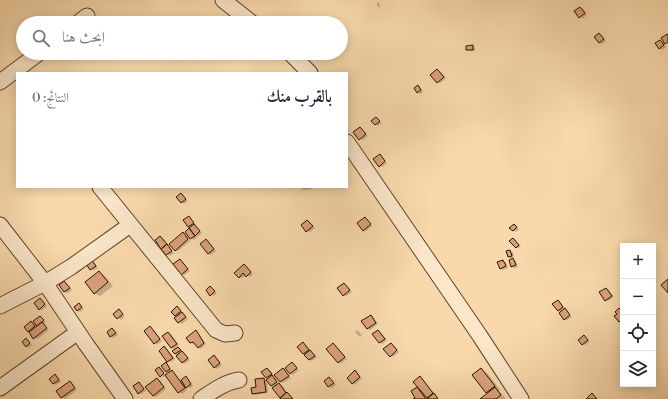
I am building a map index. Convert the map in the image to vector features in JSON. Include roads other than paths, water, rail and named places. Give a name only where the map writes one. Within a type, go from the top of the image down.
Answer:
[{"type":"street","points":[[223,0],[243,16]]},
{"type":"street","points":[[18,72],[30,60]]},
{"type":"street","points":[[297,60],[309,72]]},
{"type":"street","points":[[348,143],[471,323],[521,399]]},
{"type":"street","points":[[101,188],[216,330],[225,334],[235,333]]},
{"type":"street","points":[[0,224],[45,283],[125,399]]},
{"type":"street","points":[[0,306],[45,283],[71,267],[130,225]]},
{"type":"street","points":[[0,388],[78,332]]},
{"type":"street","points":[[202,399],[226,383],[238,380]]}]
